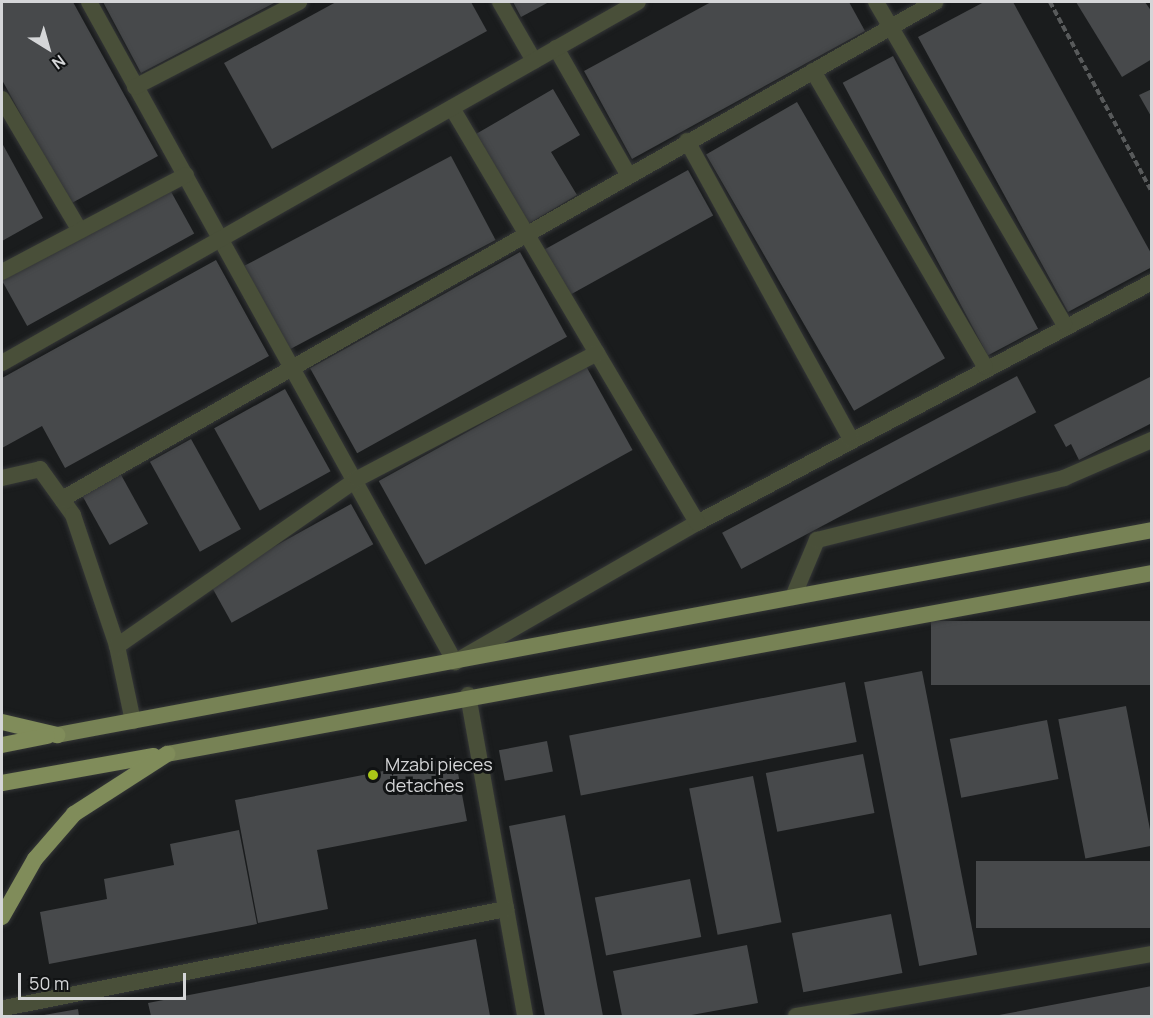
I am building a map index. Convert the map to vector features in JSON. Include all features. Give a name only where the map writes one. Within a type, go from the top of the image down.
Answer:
[{"type":"highway","points":[[2,722],[57,735]]},
{"type":"highway","points":[[2,745],[57,735]]},
{"type":"highway","points":[[2,783],[167,754]]},
{"type":"highway","points":[[2,917],[35,859],[74,814],[167,754]]},
{"type":"main road","points":[[57,735],[1152,530]]},
{"type":"main road","points":[[167,754],[468,695],[1152,573]]},
{"type":"street","points":[[88,2],[357,479],[455,662],[697,523],[851,439],[1064,324],[1152,282]]},
{"type":"street","points":[[135,87],[299,2]]},
{"type":"street","points":[[500,2],[534,61]]},
{"type":"street","points":[[2,363],[638,2]]},
{"type":"street","points":[[876,2],[1064,324]]},
{"type":"street","points":[[62,499],[291,365],[935,2]]},
{"type":"street","points":[[556,48],[628,174]]},
{"type":"street","points":[[813,70],[985,367]]},
{"type":"street","points":[[2,99],[80,231]]},
{"type":"street","points":[[452,108],[697,523]]},
{"type":"street","points":[[687,141],[851,439]]},
{"type":"street","points":[[2,272],[186,175]]},
{"type":"street","points":[[117,646],[357,479],[597,353]]},
{"type":"street","points":[[793,597],[817,540],[1064,478],[1152,440]]},
{"type":"street","points":[[2,478],[40,469],[73,514],[117,646],[133,721]]},
{"type":"street","points":[[468,695],[525,1017]]},
{"type":"street","points":[[4,1008],[506,909]]},
{"type":"street","points":[[796,1017],[1152,954]]},
{"type":"path","points":[[1050,2],[1152,192]]},
{"type":"building","points":[[2,2],[73,2],[158,156],[70,204],[2,80]]},
{"type":"building","points":[[103,2],[276,2],[141,73]]},
{"type":"building","points":[[336,2],[471,2],[487,31],[272,149],[224,63]]},
{"type":"building","points":[[513,2],[549,2],[521,17]]},
{"type":"building","points":[[711,2],[849,2],[865,31],[632,159],[584,71]]},
{"type":"building","points":[[984,2],[1013,2],[1152,255],[1152,267],[1068,312],[918,37]]},
{"type":"building","points":[[1076,2],[1145,2],[1152,12],[1152,59],[1122,77]]},
{"type":"building","points":[[893,56],[1038,329],[988,356],[843,83]]},
{"type":"building","points":[[553,89],[580,135],[551,152],[577,195],[528,224],[476,134]]},
{"type":"building","points":[[1152,89],[1152,118],[1139,95]]},
{"type":"building","points":[[797,102],[945,358],[854,411],[706,154]]},
{"type":"building","points":[[2,143],[43,218],[2,241]]},
{"type":"building","points":[[451,156],[496,240],[289,350],[244,266]]},
{"type":"building","points":[[688,170],[713,215],[570,295],[545,250]]},
{"type":"building","points":[[169,188],[194,233],[27,326],[2,281]]},
{"type":"building","points":[[520,252],[567,337],[357,453],[310,368]]},
{"type":"building","points":[[216,260],[269,356],[65,468],[42,426],[2,448],[2,378]]},
{"type":"building","points":[[586,366],[633,450],[425,565],[379,481]]},
{"type":"building","points":[[1017,376],[1036,412],[741,569],[722,533]]},
{"type":"building","points":[[1152,376],[1152,423],[1079,460],[1071,444],[1066,447],[1054,425]]},
{"type":"building","points":[[285,389],[331,471],[260,510],[214,428]]},
{"type":"building","points":[[191,439],[241,529],[200,552],[150,462]]},
{"type":"building","points":[[120,473],[148,524],[110,545],[82,494]]},
{"type":"building","points":[[351,504],[373,544],[232,623],[209,583]]},
{"type":"building","points":[[931,621],[1152,621],[1152,685],[931,685]]},
{"type":"building","points":[[922,671],[977,955],[919,966],[864,682]]},
{"type":"building","points":[[845,682],[857,742],[581,795],[569,736]]},
{"type":"building","points":[[1126,706],[1152,846],[1085,859],[1058,719]]},
{"type":"building","points":[[1047,720],[1058,779],[961,798],[950,739]]},
{"type":"building","points":[[547,741],[553,771],[505,781],[499,750]]},
{"type":"building","points":[[863,754],[874,813],[777,832],[766,773]]},
{"type":"building","points":[[455,757],[467,821],[317,850],[328,909],[258,923],[235,800]]},
{"type":"building","points":[[753,776],[781,922],[718,935],[689,788]]},
{"type":"building","points":[[565,815],[603,1016],[545,1016],[509,826]]},
{"type":"building","points":[[239,830],[257,924],[49,964],[40,912],[107,899],[104,879],[174,865],[170,844]]},
{"type":"building","points":[[976,861],[1152,861],[1152,928],[976,928]]},
{"type":"building","points":[[690,879],[701,937],[606,955],[595,898]]},
{"type":"building","points":[[891,914],[902,973],[803,992],[792,933]]},
{"type":"building","points":[[476,939],[490,1016],[151,1016],[148,1003]]},
{"type":"building","points":[[747,945],[758,1003],[686,1016],[622,1016],[613,971]]},
{"type":"building","points":[[1152,986],[1152,1016],[999,1016],[999,1015]]},
{"type":"building","points":[[78,1009],[79,1016],[44,1016],[44,1015]]},
{"type":"place","name":"Mzabi pieces detaches","points":[[373,775]]}]
